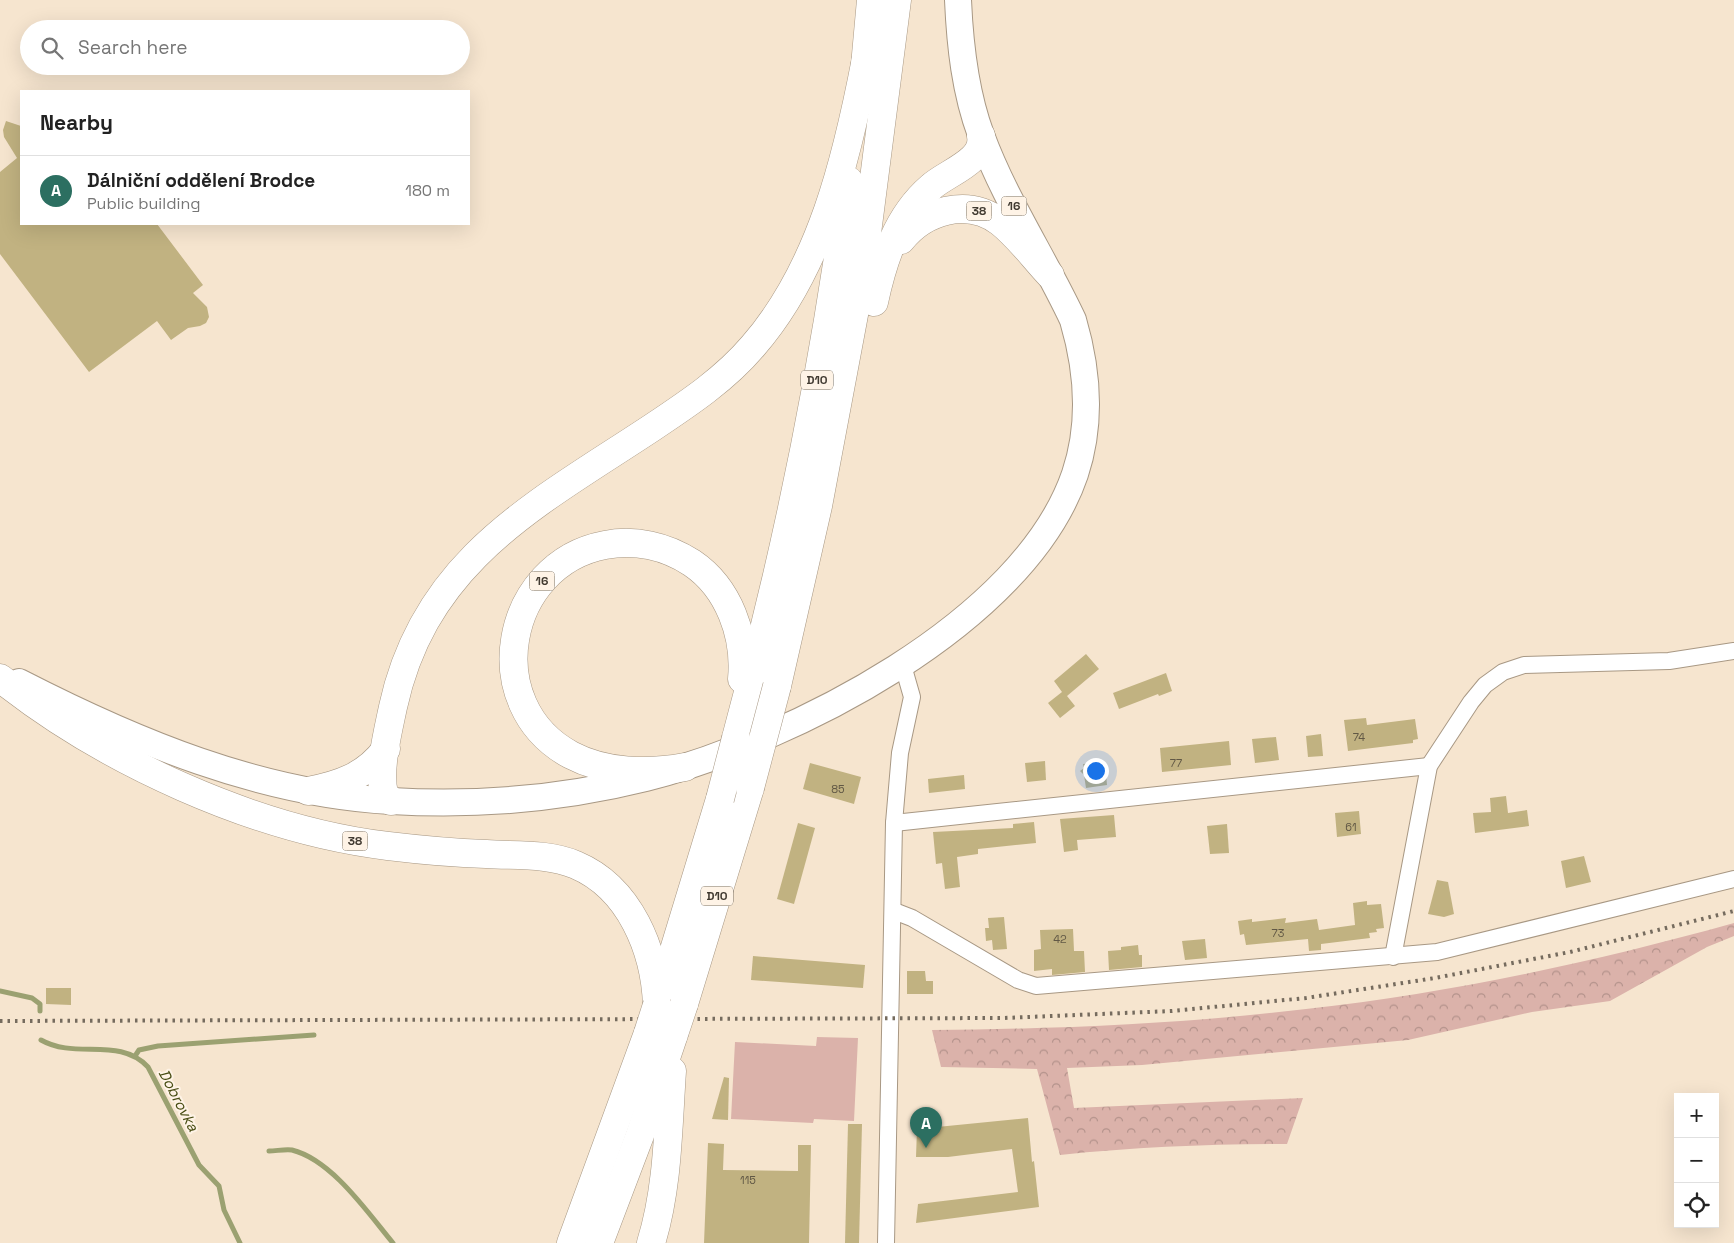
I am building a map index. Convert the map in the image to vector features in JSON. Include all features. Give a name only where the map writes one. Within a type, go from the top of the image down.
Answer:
[{"type":"highway","name":"D10","points":[[599,1243],[640,1136],[661,1033],[657,1005],[720,800],[785,542],[814,399],[839,258],[866,59],[871,0]]},
{"type":"highway","name":"D10","points":[[571,1243],[661,1033],[684,1004],[750,788],[777,686],[818,506],[862,272],[897,0]]},
{"type":"highway","points":[[391,801],[384,794],[382,785],[386,749],[403,667],[426,618],[458,573],[493,538],[512,522],[719,380],[753,346],[779,313],[803,269],[833,191],[849,139],[866,59]]},
{"type":"highway","points":[[818,506],[852,401],[878,281],[890,246],[907,215],[930,187],[978,153],[982,147],[982,136]]},
{"type":"highway","name":"38","points":[[878,281],[891,255],[910,230],[932,215],[959,208],[984,213],[1001,222],[1050,275]]},
{"type":"highway","name":"16","points":[[685,767],[638,771],[604,766],[571,755],[553,742],[537,726],[522,700],[514,672],[513,656],[518,624],[532,594],[542,580],[568,559],[606,544],[631,542],[648,544],[679,555],[706,576],[727,603],[734,619],[743,657],[744,699]]},
{"type":"highway","name":"38","points":[[0,678],[20,694],[86,737],[142,767],[195,791],[284,825],[338,838],[383,846],[435,852],[547,857],[576,865],[601,880],[620,898],[639,928],[651,958],[657,1005]]},
{"type":"highway","points":[[308,791],[353,778],[372,765],[386,749]]},
{"type":"highway","points":[[651,1243],[664,1186],[661,1033]]},
{"type":"main road","name":"16","points":[[685,767],[722,755],[798,722],[845,698],[902,662],[968,615],[1014,572],[1028,556],[1054,517],[1074,474],[1083,442],[1086,420],[1084,371],[1073,320],[995,167],[982,136],[963,62],[958,0]]},
{"type":"main road","points":[[0,670],[83,713],[166,748],[249,777],[348,798],[391,801],[500,802],[552,796],[643,778],[685,767]]},
{"type":"street","points":[[1393,957],[1429,766],[1477,693],[1493,678],[1513,668],[1535,663],[1668,661],[1734,651]]},
{"type":"street","points":[[886,1243],[894,911],[894,823],[900,753],[912,697],[902,662]]},
{"type":"street","points":[[894,823],[1429,766]]},
{"type":"street","points":[[894,911],[912,918],[1018,980],[1036,986],[1437,952],[1734,879]]},
{"type":"green space","points":[[1734,923],[1734,936],[1707,947],[1610,1001],[1532,1012],[1408,1040],[1142,1065],[1067,1068],[1074,1108],[1303,1098],[1287,1144],[1174,1146],[1060,1155],[1037,1069],[941,1067],[932,1030],[1073,1027],[1166,1022],[1259,1014],[1360,1002],[1522,975],[1628,951]]},
{"type":"green space","points":[[817,1037],[858,1038],[854,1121],[814,1119],[813,1123],[731,1119],[735,1042],[816,1046]]},
{"type":"building","points":[[6,121],[20,126],[20,225],[158,225],[203,285],[193,293],[207,307],[209,317],[206,323],[188,328],[171,340],[157,321],[89,372],[0,254],[0,172],[17,158],[4,137],[3,130]]},
{"type":"building","points":[[1086,654],[1099,669],[1067,696],[1075,706],[1060,718],[1048,703],[1062,692],[1054,681]]},
{"type":"building","points":[[1166,673],[1172,691],[1159,696],[1158,694],[1119,709],[1113,693]]},
{"type":"building","points":[[1366,718],[1367,725],[1415,719],[1418,739],[1413,740],[1413,743],[1348,751],[1344,720]]},
{"type":"building","points":[[1321,734],[1323,756],[1308,757],[1306,736]]},
{"type":"building","points":[[1276,737],[1279,760],[1255,763],[1252,739]]},
{"type":"building","points":[[1229,741],[1231,765],[1162,772],[1160,748]]},
{"type":"building","points":[[1045,761],[1046,780],[1027,782],[1025,763]]},
{"type":"building","points":[[1105,762],[1107,785],[1086,788],[1084,775],[1080,771],[1084,768],[1083,764]]},
{"type":"building","points":[[810,763],[861,777],[854,804],[803,789]]},
{"type":"building","points":[[964,775],[965,789],[929,793],[928,779]]},
{"type":"building","points":[[1506,796],[1508,813],[1527,810],[1529,826],[1475,833],[1473,813],[1491,812],[1490,798]]},
{"type":"building","points":[[1359,811],[1361,834],[1337,837],[1335,813]]},
{"type":"building","points":[[1114,815],[1116,837],[1077,840],[1078,850],[1064,852],[1060,819]]},
{"type":"building","points":[[1034,822],[1036,843],[978,849],[978,854],[957,857],[960,887],[945,889],[942,863],[936,864],[933,832],[1013,828],[1013,824]]},
{"type":"building","points":[[798,823],[815,828],[794,904],[777,899]]},
{"type":"building","points":[[1227,824],[1229,853],[1210,854],[1207,826]]},
{"type":"building","points":[[1584,856],[1591,882],[1566,888],[1561,861]]},
{"type":"building","points":[[1437,880],[1448,882],[1454,914],[1444,917],[1428,914]]},
{"type":"building","points":[[1367,901],[1367,905],[1381,904],[1384,928],[1376,929],[1377,932],[1369,933],[1370,938],[1321,944],[1321,950],[1309,951],[1308,939],[1246,945],[1244,934],[1240,935],[1238,921],[1252,919],[1252,922],[1286,918],[1285,923],[1317,919],[1319,930],[1355,925],[1353,903]]},
{"type":"building","points":[[1004,917],[1007,949],[993,950],[992,940],[986,941],[985,928],[989,928],[988,918]]},
{"type":"building","points":[[1073,929],[1074,951],[1084,951],[1085,972],[1052,975],[1052,969],[1034,971],[1034,950],[1041,949],[1040,930]]},
{"type":"building","points":[[1205,939],[1207,958],[1185,960],[1182,941]]},
{"type":"building","points":[[1138,945],[1139,955],[1142,955],[1142,967],[1109,970],[1108,951],[1121,950],[1121,947]]},
{"type":"building","points":[[753,956],[865,965],[863,988],[751,980]]},
{"type":"building","points":[[907,971],[925,971],[926,981],[933,981],[933,994],[907,994]]},
{"type":"building","points":[[46,988],[71,988],[71,1005],[46,1004]]},
{"type":"building","points":[[724,1077],[729,1078],[728,1120],[712,1119]]},
{"type":"building","points":[[1028,1118],[1039,1207],[916,1223],[918,1204],[1018,1192],[1012,1149],[948,1157],[916,1157],[917,1129]]},
{"type":"building","points":[[848,1124],[862,1124],[859,1243],[845,1243]]},
{"type":"building","points":[[708,1143],[724,1144],[723,1170],[798,1171],[798,1145],[811,1145],[809,1243],[704,1243]]},
{"type":"waterway","name":"Dobrovka","points":[[0,991],[32,998],[40,1004],[40,1011]]},
{"type":"waterway","points":[[135,1056],[139,1050],[158,1046],[314,1035]]},
{"type":"waterway","name":"Dobrovka","points":[[41,1040],[54,1046],[111,1050],[124,1053],[137,1058],[148,1067],[199,1165],[219,1186],[224,1210],[240,1243]]},
{"type":"waterway","points":[[269,1151],[292,1150],[307,1156],[321,1165],[335,1176],[361,1203],[393,1243]]},
{"type":"railway","points":[[0,1021],[1004,1018],[1172,1011],[1306,998],[1435,978],[1570,952],[1734,911]]},
{"type":"place","name":"Dálniční oddělení Brodce","points":[[926,1148]]}]
